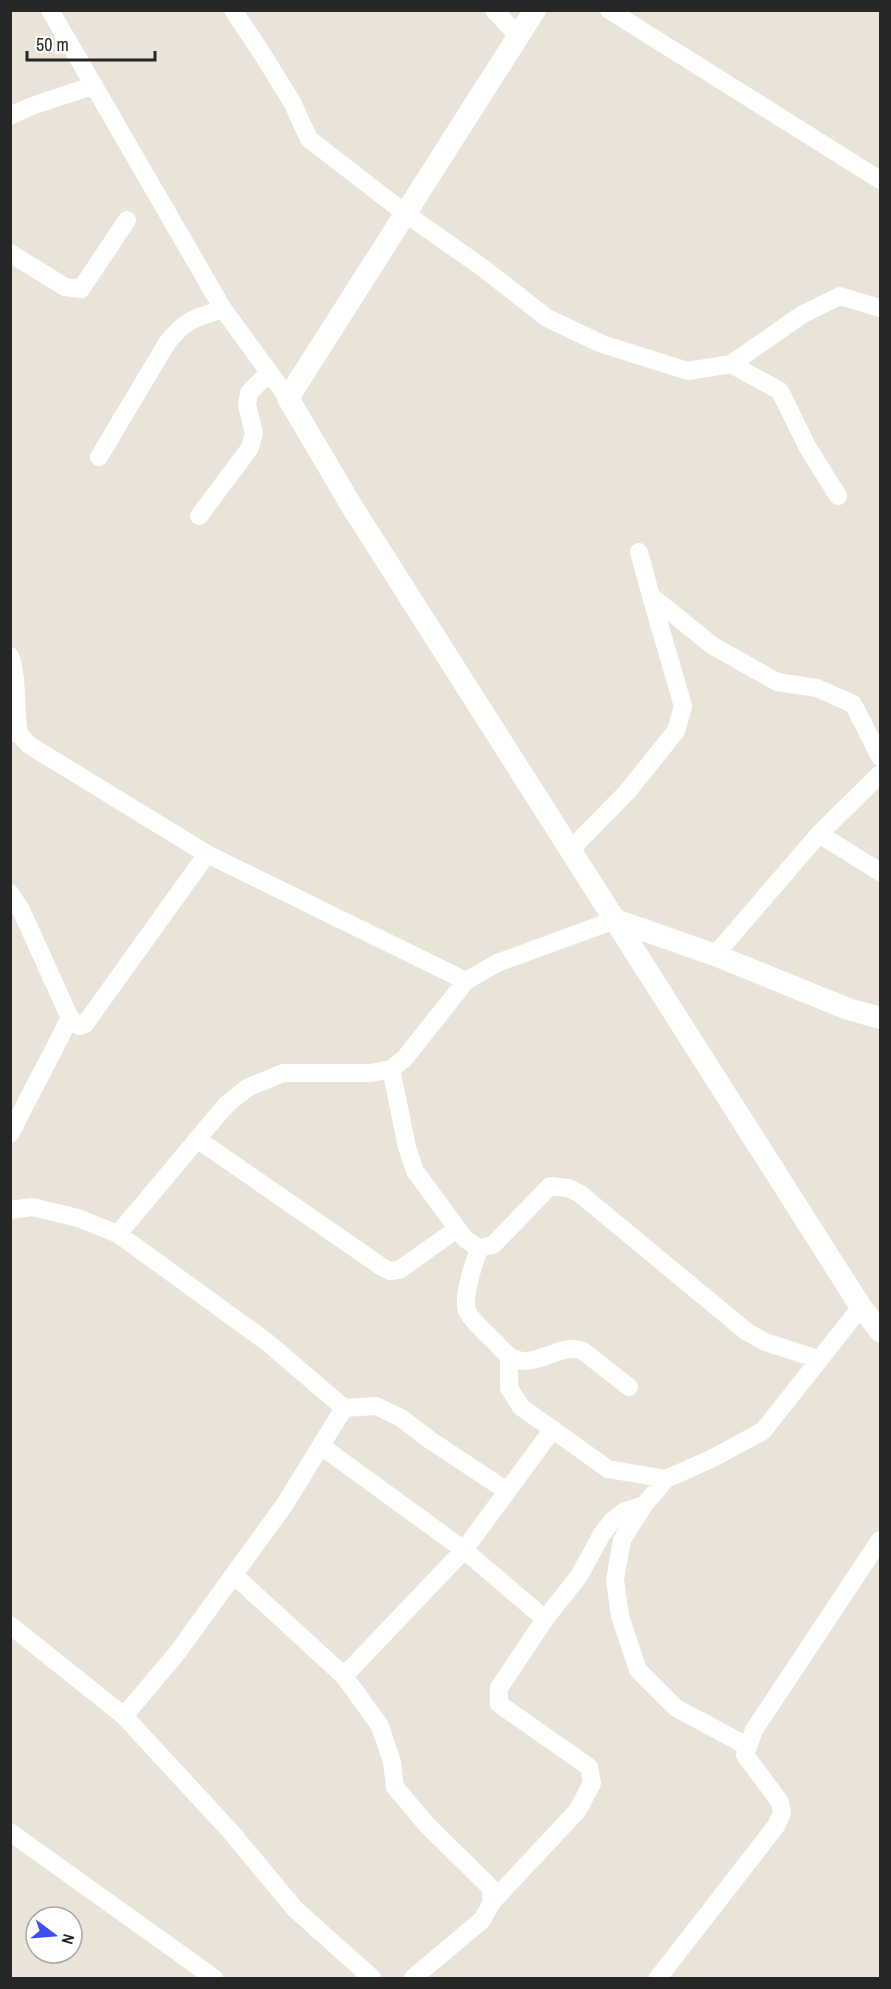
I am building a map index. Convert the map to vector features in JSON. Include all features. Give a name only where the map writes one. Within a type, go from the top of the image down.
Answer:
[{"type":"street","points":[[50,10],[223,309],[288,398],[357,514],[861,1307],[880,1331]]},
{"type":"street","points":[[233,10],[292,102],[309,139],[547,318],[602,344],[688,371],[731,364],[803,314],[840,296],[880,308]]},
{"type":"street","points":[[494,10],[519,37]]},
{"type":"street","points":[[288,398],[535,10]]},
{"type":"street","points":[[609,10],[880,180]]},
{"type":"street","points":[[10,116],[29,106],[94,86]]},
{"type":"street","points":[[10,253],[65,287],[73,290],[81,289],[127,220]]},
{"type":"street","points":[[99,457],[168,343],[181,326],[194,318],[223,309]]},
{"type":"street","points":[[731,364],[780,391],[808,448],[838,496]]},
{"type":"street","points":[[199,516],[250,448],[254,433],[247,405],[249,393],[269,372]]},
{"type":"street","points":[[571,849],[627,792],[676,730],[683,706],[639,552]]},
{"type":"street","points":[[651,596],[713,646],[777,682],[818,688],[853,704],[880,757]]},
{"type":"street","points":[[10,656],[14,667],[15,733],[29,745],[207,854],[466,981]]},
{"type":"street","points":[[715,955],[819,834],[880,774]]},
{"type":"street","points":[[819,834],[880,872]]},
{"type":"street","points":[[10,893],[21,910],[70,1018],[79,1026],[85,1024],[207,854]]},
{"type":"street","points":[[118,1234],[226,1105],[247,1088],[283,1073],[371,1072],[392,1069],[404,1059],[466,981],[497,963],[615,920],[715,955],[848,1009],[880,1018]]},
{"type":"street","points":[[10,1134],[70,1018]]},
{"type":"street","points":[[392,1069],[407,1147],[415,1171],[465,1239],[479,1248],[493,1245],[550,1186],[568,1188],[579,1193],[747,1332],[765,1342],[818,1359]]},
{"type":"street","points":[[197,1139],[390,1271],[399,1270],[457,1229]]},
{"type":"street","points":[[10,1210],[33,1207],[78,1218],[118,1234],[267,1342],[344,1408],[376,1406],[393,1414],[507,1491]]},
{"type":"street","points":[[479,1248],[466,1296],[467,1312],[509,1357],[522,1361],[535,1360],[576,1348],[629,1387]]},
{"type":"street","points":[[747,1746],[675,1708],[638,1670],[620,1616],[615,1580],[622,1540],[644,1505],[666,1479],[713,1458],[763,1431],[861,1307]]},
{"type":"street","points":[[509,1357],[509,1389],[521,1407],[608,1468],[666,1479]]},
{"type":"street","points":[[124,1716],[177,1653],[285,1504],[344,1408]]},
{"type":"street","points":[[344,1676],[464,1550],[553,1429]]},
{"type":"street","points":[[321,1446],[464,1550],[545,1619]]},
{"type":"street","points":[[412,1978],[482,1920],[492,1902],[578,1810],[592,1783],[589,1767],[499,1704],[499,1688],[545,1619],[579,1576],[602,1534],[612,1521],[625,1511],[644,1505]]},
{"type":"street","points":[[658,1978],[776,1826],[782,1813],[780,1802],[745,1755],[747,1746],[754,1730],[880,1540]]},
{"type":"street","points":[[234,1575],[344,1676],[380,1726],[392,1762],[395,1787],[428,1825],[490,1887],[492,1902]]},
{"type":"street","points":[[10,1625],[124,1716],[231,1832],[295,1909],[372,1978]]},
{"type":"street","points":[[10,1832],[214,1978]]}]
